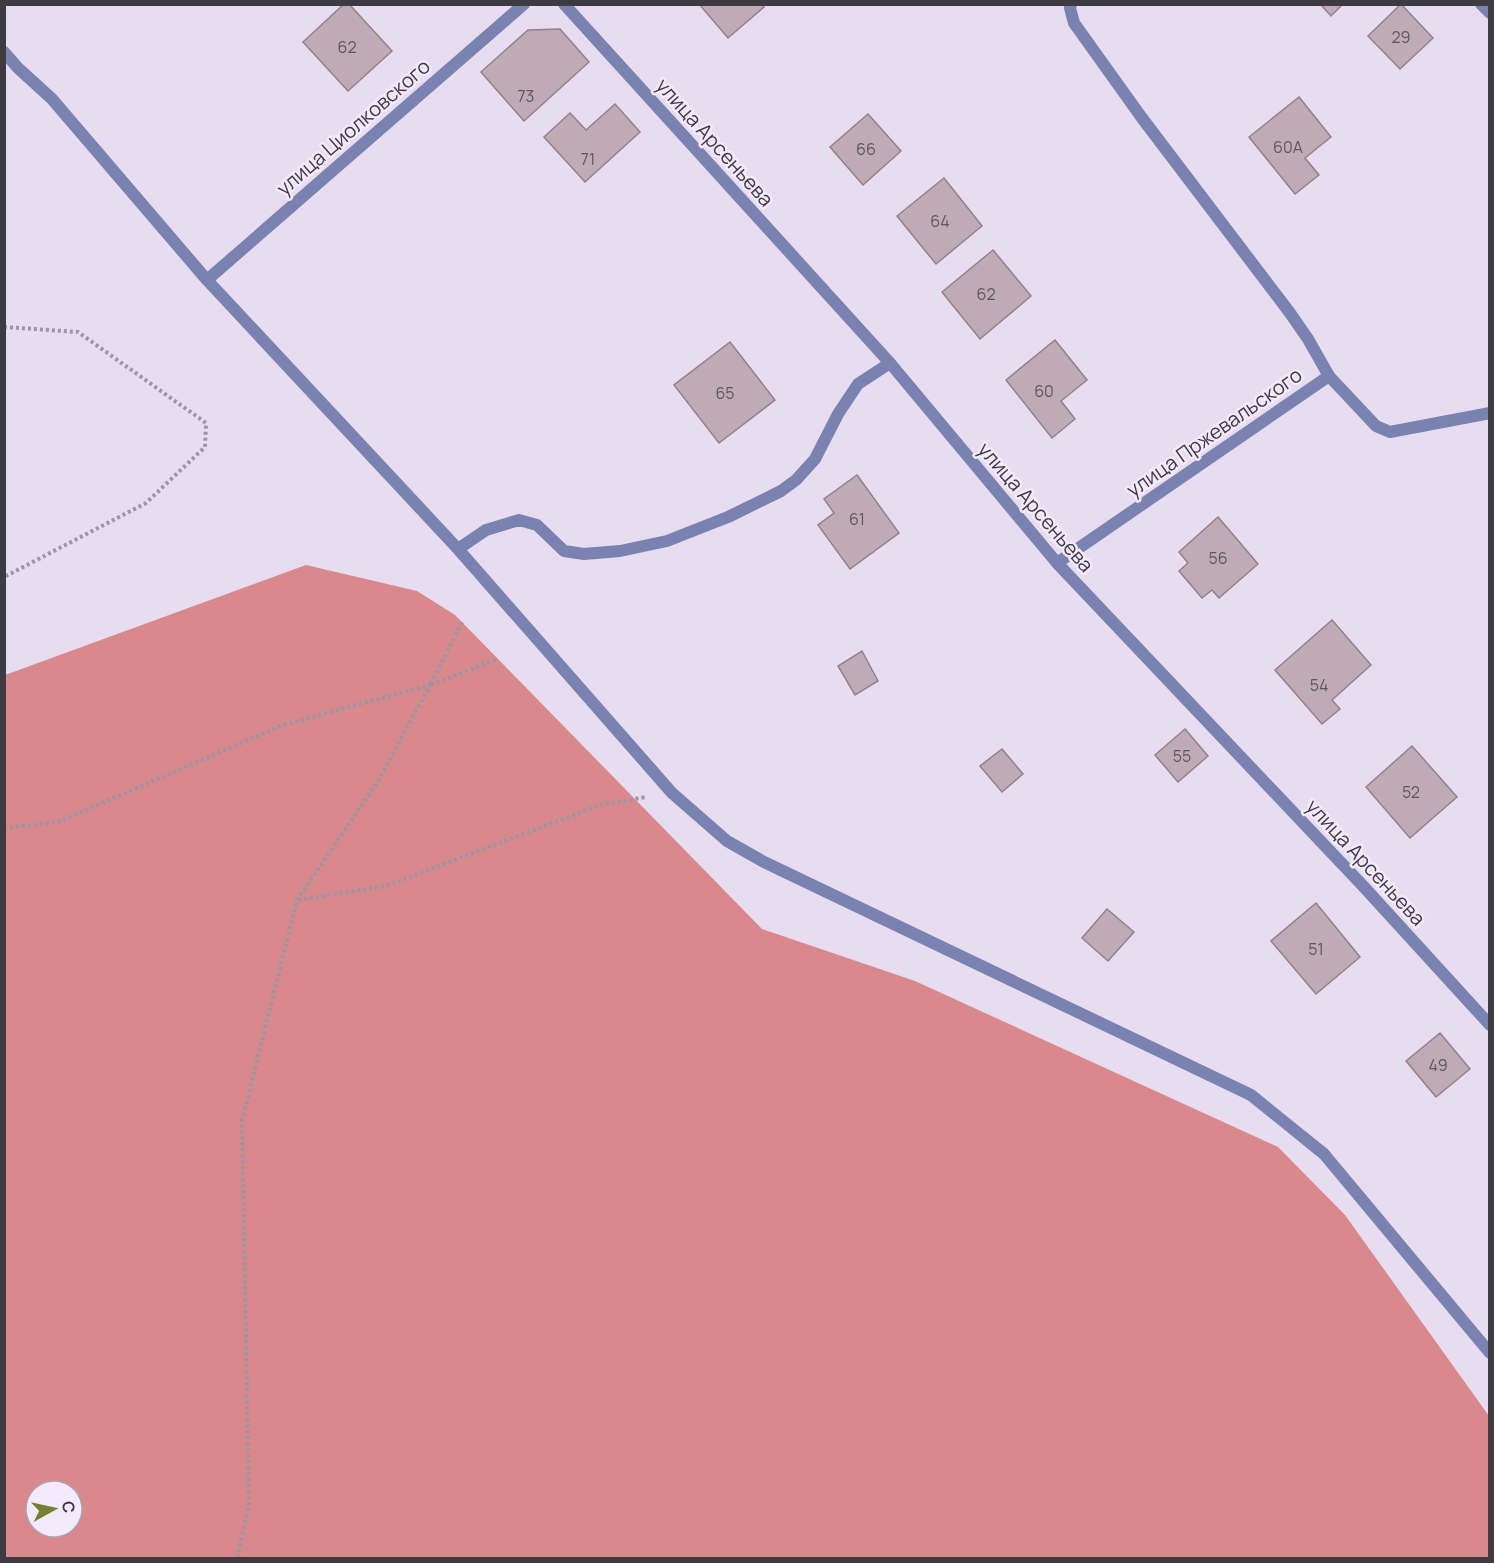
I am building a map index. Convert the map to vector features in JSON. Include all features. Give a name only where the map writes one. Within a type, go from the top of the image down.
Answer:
[{"type":"street","name":"улица Циолковского","points":[[207,280],[524,4]]},
{"type":"street","name":"улица Арсеньева","points":[[564,4],[890,363],[1057,563],[1356,878],[1490,1025]]},
{"type":"street","points":[[1071,4],[1074,23],[1142,118],[1290,313],[1329,376]]},
{"type":"street","points":[[1481,4],[1490,13]]},
{"type":"street","points":[[4,52],[52,99],[207,280],[458,549],[672,793],[727,841],[764,862],[1251,1095],[1324,1154],[1490,1353]]},
{"type":"street","points":[[458,549],[486,530],[519,520],[537,525],[564,550],[584,554],[620,551],[667,541],[728,517],[781,491],[796,480],[815,459],[838,414],[858,384],[890,363]]},
{"type":"street","name":"улица Пржевальского","points":[[1057,563],[1329,376],[1376,426],[1390,432],[1490,413]]},
{"type":"path","points":[[4,327],[78,332],[206,423],[205,447],[147,503],[4,577]]},
{"type":"path","points":[[237,1558],[249,1506],[242,1121],[297,900],[377,783],[462,622]]},
{"type":"path","points":[[4,828],[58,822],[283,725],[430,685],[498,659]]},
{"type":"path","points":[[297,900],[386,886],[600,805],[672,793]]},
{"type":"shaded area","points":[[306,565],[417,591],[455,615],[762,929],[915,981],[1278,1147],[1345,1215],[1489,1416],[1489,1558],[5,1558],[5,675]]},
{"type":"building","points":[[344,4],[349,4],[392,51],[348,91],[303,42]]},
{"type":"building","points":[[699,4],[762,4],[764,7],[728,38]]},
{"type":"building","points":[[1320,4],[1343,4],[1331,16]]},
{"type":"building","points":[[1401,4],[1433,38],[1400,69],[1368,36]]},
{"type":"building","points":[[560,29],[589,62],[524,121],[481,72],[528,30]]},
{"type":"building","points":[[1299,97],[1331,137],[1305,158],[1319,175],[1295,194],[1249,137]]},
{"type":"building","points":[[615,104],[640,132],[585,182],[544,137],[570,113],[586,130]]},
{"type":"building","points":[[868,114],[901,151],[863,185],[830,147]]},
{"type":"building","points":[[944,178],[982,226],[936,264],[897,216]]},
{"type":"building","points":[[993,250],[1031,296],[980,339],[942,292]]},
{"type":"building","points":[[1055,340],[1087,380],[1061,401],[1075,419],[1052,438],[1006,380]]},
{"type":"building","points":[[730,342],[775,400],[719,443],[674,385]]},
{"type":"building","points":[[857,475],[899,533],[850,569],[818,525],[834,513],[824,499]]},
{"type":"building","points":[[1218,517],[1258,564],[1219,598],[1212,590],[1202,598],[1179,571],[1188,563],[1179,552]]},
{"type":"building","points":[[1332,620],[1371,665],[1332,700],[1340,709],[1322,724],[1275,670]]},
{"type":"building","points":[[862,651],[878,681],[855,695],[838,666]]},
{"type":"building","points":[[1185,729],[1208,756],[1178,782],[1155,755]]},
{"type":"building","points":[[1412,746],[1457,797],[1410,838],[1366,787]]},
{"type":"building","points":[[1002,749],[1023,774],[1002,792],[980,766]]},
{"type":"building","points":[[1316,903],[1360,957],[1316,994],[1271,941]]},
{"type":"building","points":[[1107,909],[1134,932],[1108,961],[1082,938]]},
{"type":"building","points":[[1440,1033],[1470,1069],[1436,1097],[1406,1061]]}]
